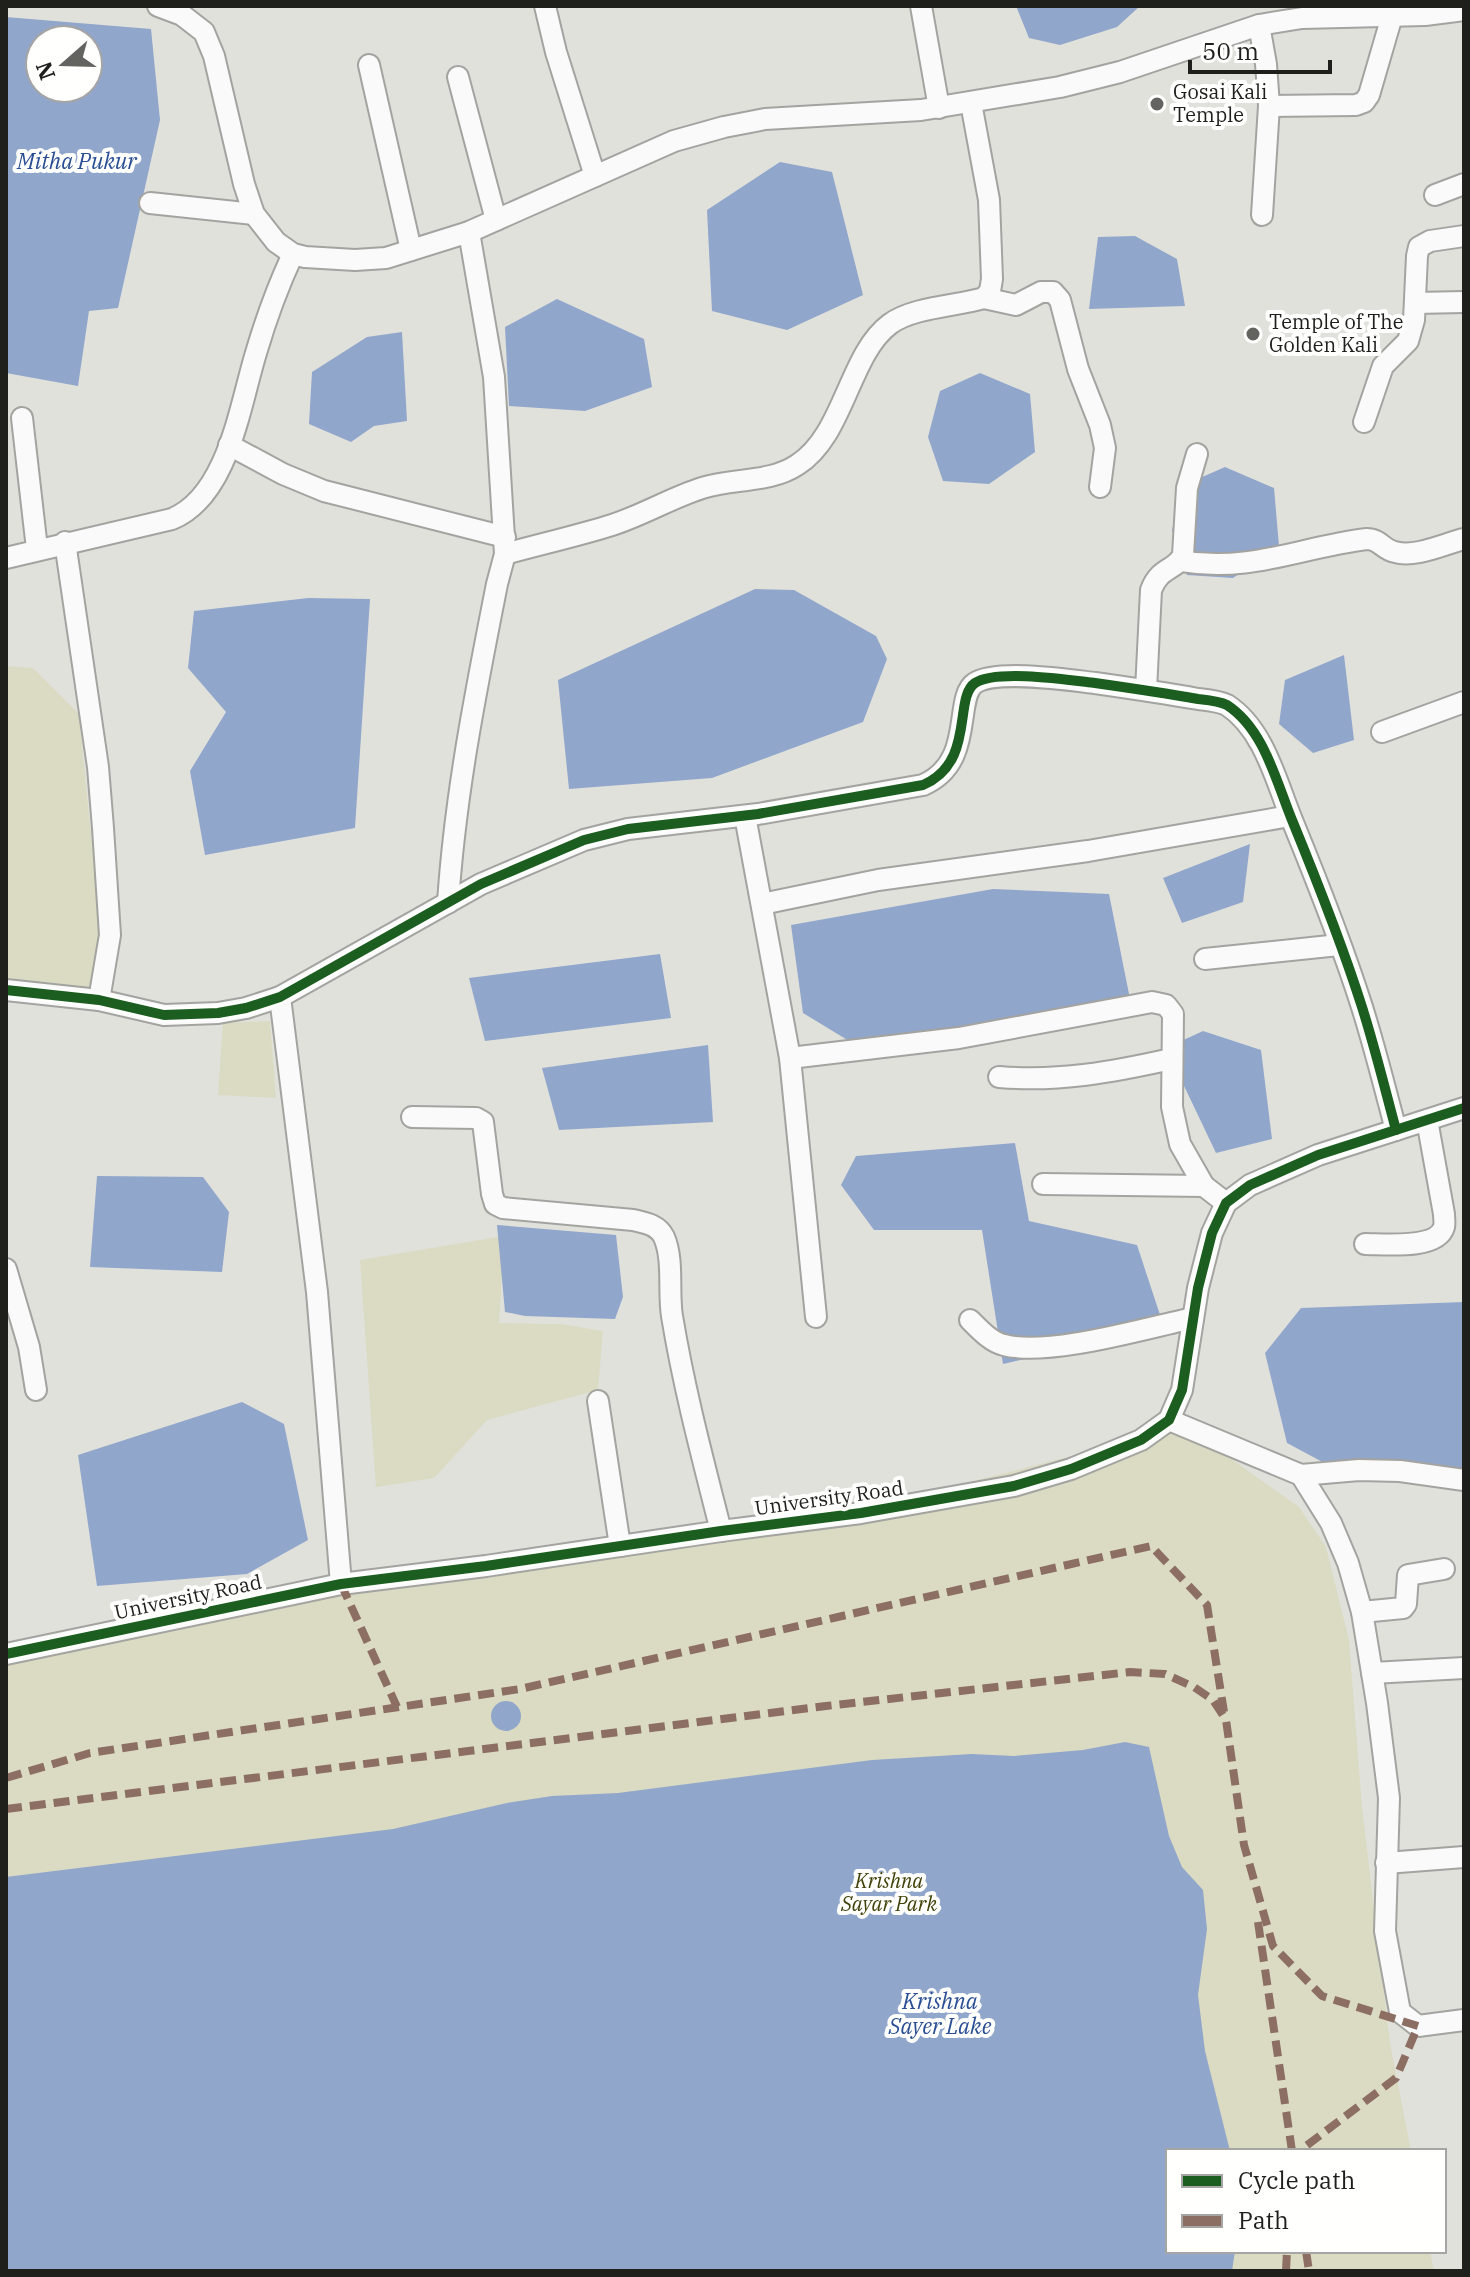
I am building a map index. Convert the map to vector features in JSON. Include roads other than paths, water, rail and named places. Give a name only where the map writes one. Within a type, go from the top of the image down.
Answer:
[{"type":"street","points":[[158,6],[182,15],[204,32],[214,56],[254,214],[276,242],[293,254],[355,260],[386,258],[469,232],[674,141],[738,124],[765,119],[939,108],[1060,87],[1120,72],[1259,25],[1302,18],[1392,16],[1464,10]]},
{"type":"street","points":[[545,6],[556,52],[595,176]]},
{"type":"street","points":[[921,6],[939,108]]},
{"type":"street","points":[[1269,106],[1356,105],[1364,102],[1369,95],[1392,16]]},
{"type":"street","points":[[1259,25],[1269,106],[1262,215]]},
{"type":"street","points":[[369,65],[411,250]]},
{"type":"street","points":[[458,77],[496,220]]},
{"type":"street","points":[[971,103],[989,200],[992,279],[990,291],[984,298]]},
{"type":"street","points":[[1435,195],[1464,184]]},
{"type":"street","points":[[150,203],[254,214]]},
{"type":"street","points":[[448,903],[459,784],[505,545],[494,377],[469,232]]},
{"type":"street","points":[[1364,422],[1383,366],[1408,341],[1414,320],[1419,247],[1430,241],[1464,236]]},
{"type":"street","points":[[6,558],[172,519],[199,502],[229,445],[269,314],[293,254]]},
{"type":"street","points":[[229,445],[283,474],[324,491],[505,545],[614,524],[704,487],[774,475],[798,465],[828,429],[875,338],[891,323],[908,315],[984,298],[1016,305],[1041,292],[1053,292],[1060,300],[1078,369],[1100,425],[1105,448],[1100,487]]},
{"type":"street","points":[[1415,303],[1464,302]]},
{"type":"street","points":[[22,418],[37,549]]},
{"type":"street","points":[[1146,690],[1151,590],[1162,571],[1180,561],[1183,555],[1187,488],[1197,454]]},
{"type":"street","points":[[1180,561],[1226,566],[1255,563],[1367,539],[1375,539],[1389,550],[1409,553],[1464,539]]},
{"type":"street","points":[[65,542],[98,767],[103,828],[110,935],[99,1000]]},
{"type":"street","points":[[6,990],[99,1000],[164,1015],[193,1015],[246,1008],[280,997],[511,870],[584,840],[628,829],[745,816],[909,789],[936,780],[950,763],[962,733],[969,689],[985,679],[1048,678],[1225,704],[1248,724],[1264,751],[1362,1007],[1396,1130]]},
{"type":"street","points":[[1382,732],[1464,702]]},
{"type":"street","points":[[745,816],[790,1058],[816,1317]]},
{"type":"street","points":[[762,904],[878,880],[1088,851],[1290,816]]},
{"type":"street","points":[[1205,959],[1339,945]]},
{"type":"street","points":[[280,997],[317,1292],[341,1584]]},
{"type":"street","points":[[790,1058],[959,1038],[1152,1002],[1166,1005],[1173,1014],[1172,1107],[1180,1144],[1204,1186],[1226,1203]]},
{"type":"street","points":[[999,1077],[1031,1080],[1067,1078],[1103,1074],[1171,1059]]},
{"type":"street","points":[[1464,1108],[1318,1155],[1250,1185],[1226,1203],[1212,1233],[1198,1288],[1182,1390],[1169,1420],[1301,1475],[1359,1470],[1400,1471],[1464,1480]]},
{"type":"street","points":[[412,1117],[476,1118],[483,1122],[492,1194],[495,1204],[503,1208],[633,1220],[653,1225],[662,1233],[666,1245],[672,1314],[694,1424],[721,1531]]},
{"type":"street","points":[[1365,1244],[1423,1243],[1437,1237],[1444,1228],[1427,1120]]},
{"type":"street","points":[[1043,1184],[1204,1186]]},
{"type":"street","points":[[6,1269],[29,1347],[36,1390]]},
{"type":"street","points":[[970,1320],[982,1333],[1001,1345],[1027,1350],[1193,1318]]},
{"type":"street","points":[[598,1401],[620,1546]]},
{"type":"street","name":"University Road","points":[[6,1654],[341,1584],[861,1513],[1014,1486],[1071,1469],[1141,1440],[1169,1420]]},
{"type":"street","points":[[1301,1475],[1331,1523],[1348,1563],[1362,1612],[1389,1798],[1385,1931],[1400,2012],[1418,2026],[1464,2020]]},
{"type":"street","points":[[1362,1612],[1403,1608],[1408,1575],[1444,1569]]},
{"type":"street","points":[[1372,1673],[1464,1668]]},
{"type":"street","points":[[1386,1863],[1464,1857]]},
{"type":"water","points":[[1016,6],[1140,6],[1117,27],[1060,45],[1029,38]]},
{"type":"water","name":"Mitha Pukur","points":[[6,17],[91,24],[24,24],[24,104],[104,104],[104,25],[151,29],[160,120],[118,308],[89,311],[78,386],[6,373]]},
{"type":"water","points":[[780,162],[832,172],[863,295],[787,330],[712,311],[707,210]]},
{"type":"water","points":[[1135,236],[1177,259],[1185,306],[1089,309],[1098,237]]},
{"type":"water","points":[[557,299],[644,339],[652,387],[585,411],[509,406],[505,327]]},
{"type":"water","points":[[402,332],[407,421],[374,426],[351,442],[309,424],[312,372],[367,337]]},
{"type":"water","points":[[980,373],[1030,394],[1035,452],[989,484],[943,481],[928,437],[940,391]]},
{"type":"water","points":[[1225,467],[1274,488],[1279,546],[1233,578],[1187,575],[1172,530],[1184,485]]},
{"type":"water","points":[[755,589],[794,590],[876,636],[887,659],[863,722],[712,778],[569,789],[558,680]]},
{"type":"water","points":[[308,598],[370,599],[355,828],[205,855],[190,771],[226,712],[188,668],[194,611]]},
{"type":"water","points":[[1344,655],[1354,740],[1313,753],[1279,724],[1285,680]]},
{"type":"water","points":[[1250,844],[1243,902],[1182,923],[1163,878]]},
{"type":"water","points":[[993,889],[1109,894],[1131,1004],[854,1044],[803,1013],[791,925]]},
{"type":"water","points":[[660,954],[671,1018],[485,1041],[469,978]]},
{"type":"water","points":[[1203,1031],[1261,1050],[1272,1139],[1216,1153],[1166,1048]]},
{"type":"water","points":[[708,1045],[713,1122],[559,1130],[542,1068]]},
{"type":"water","points":[[1015,1143],[1029,1221],[1137,1245],[1164,1327],[1003,1364],[982,1230],[874,1230],[841,1185],[856,1156]]},
{"type":"water","points":[[97,1176],[203,1177],[229,1212],[222,1272],[90,1267]]},
{"type":"water","points":[[497,1225],[616,1235],[623,1297],[615,1319],[525,1316],[505,1312]]},
{"type":"water","points":[[1464,1302],[1464,1473],[1343,1473],[1287,1443],[1265,1353],[1301,1308]]},
{"type":"water","points":[[242,1402],[284,1424],[308,1540],[247,1574],[97,1586],[78,1455]]},
{"type":"water","points":[[506,1701],[512,1702],[520,1710],[520,1722],[512,1730],[506,1731],[500,1730],[492,1722],[491,1716],[492,1710],[500,1702]]},
{"type":"water","name":"Krishna Sayer Lake","points":[[1125,1742],[1149,1747],[1169,1836],[1182,1867],[1203,1890],[1207,1929],[1198,1995],[1205,2051],[1230,2149],[1166,2149],[1166,2253],[1235,2253],[1232,2271],[6,2271],[6,1877],[393,1829],[552,1796],[618,1793],[872,1760],[972,1754],[1014,1756],[1083,1750]]},
{"type":"place","name":"Gosai Kali Temple","points":[[1157,104]]},
{"type":"place","name":"Temple of The Golden Kali","points":[[1253,334]]},
{"type":"park label","name":"Krishna Sayar Park","points":[[889,1892]]}]
